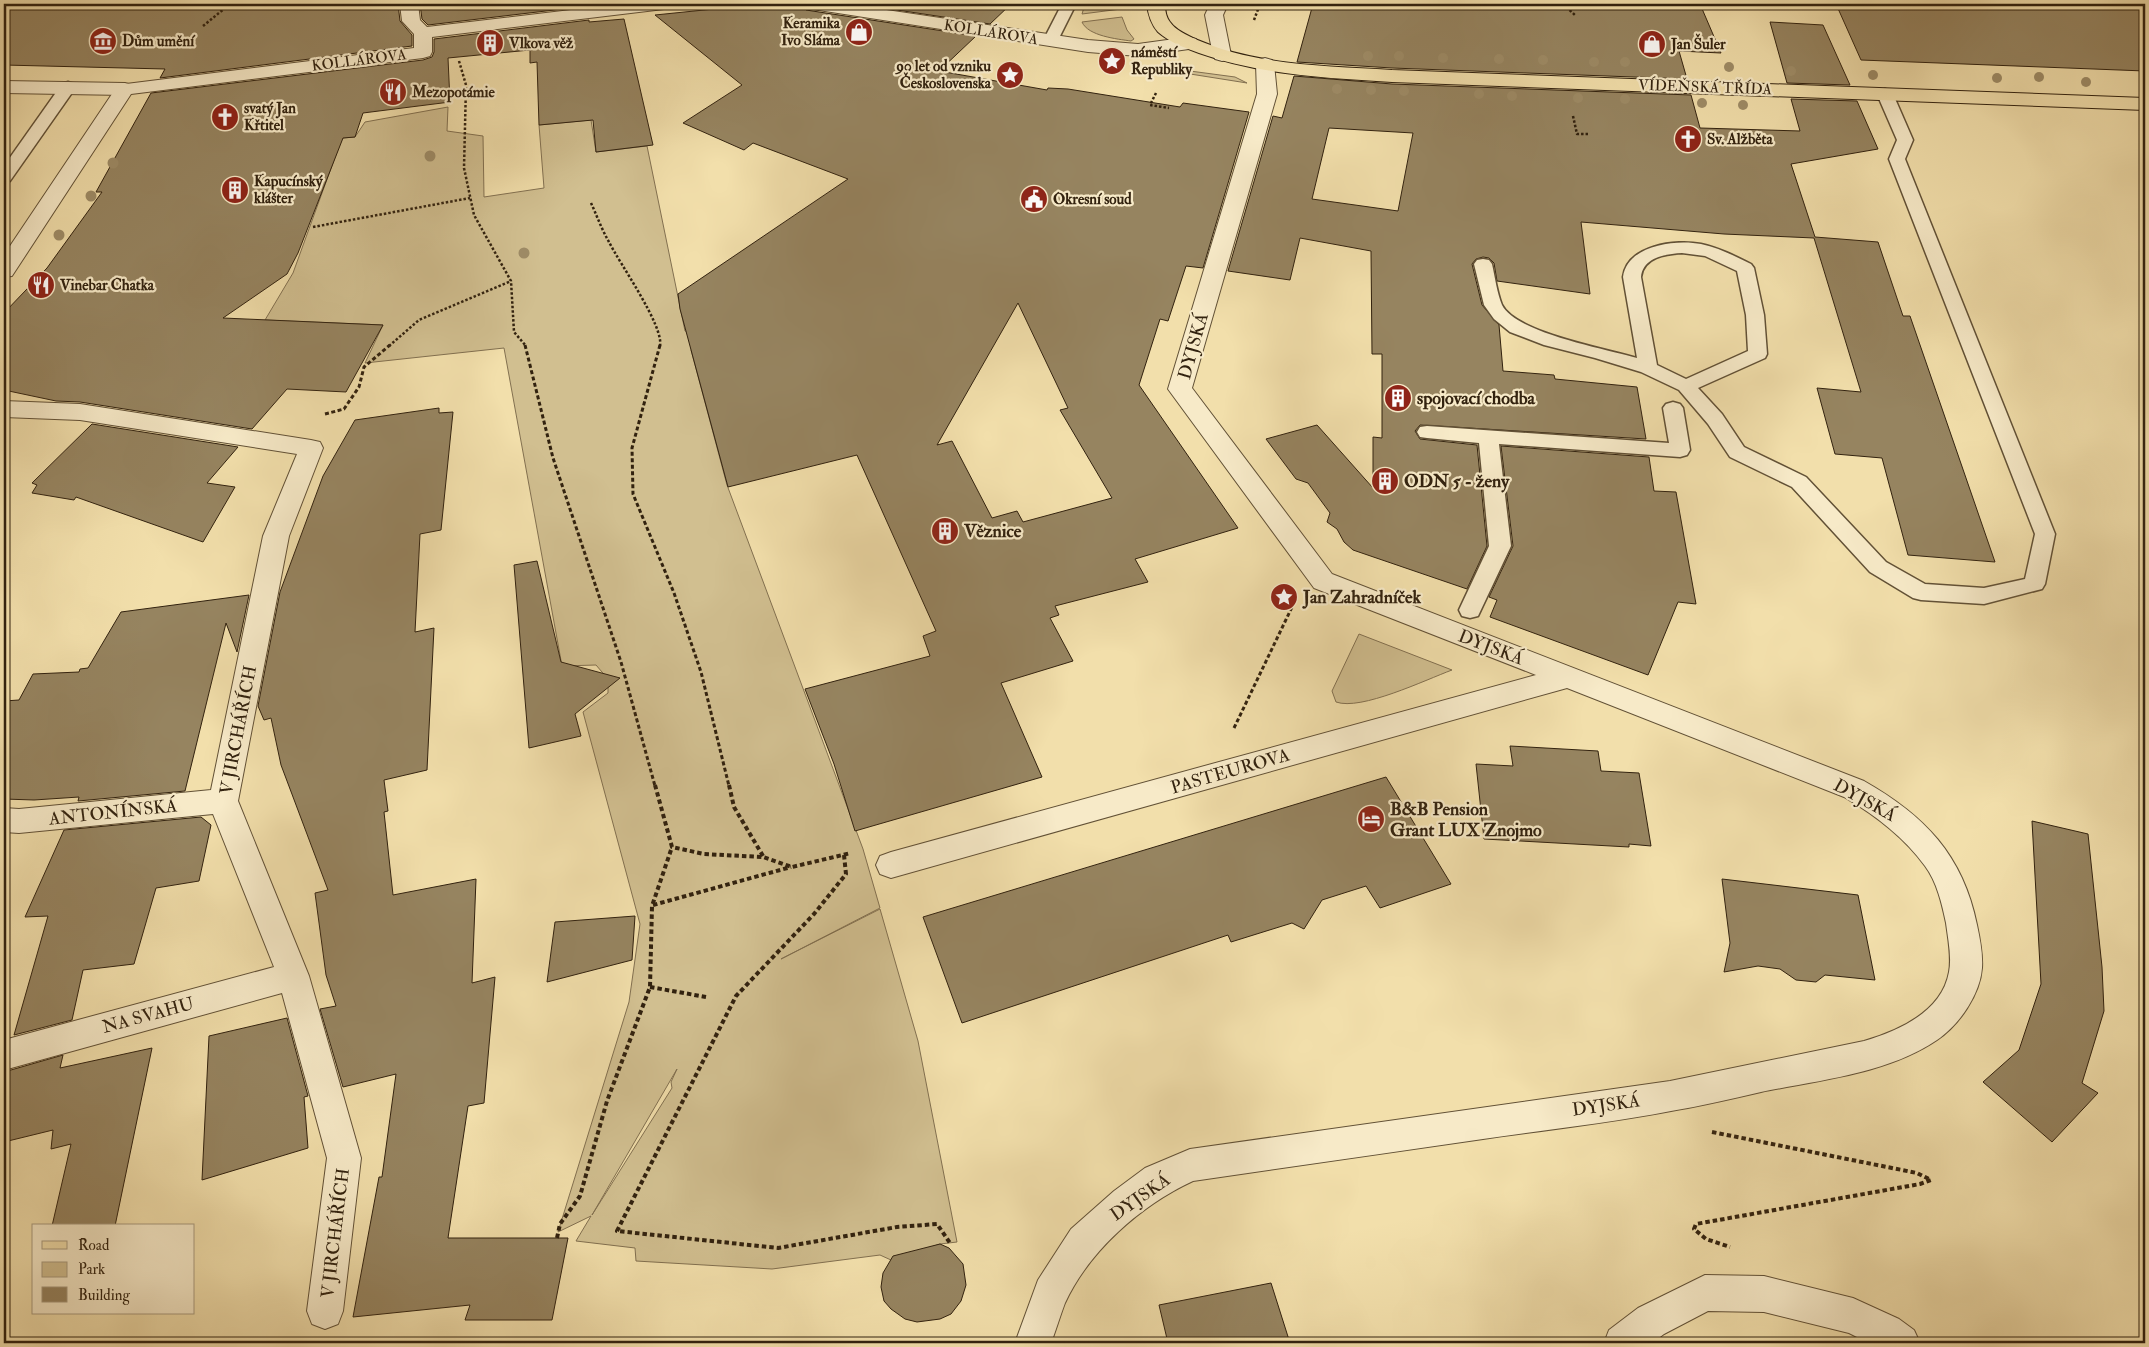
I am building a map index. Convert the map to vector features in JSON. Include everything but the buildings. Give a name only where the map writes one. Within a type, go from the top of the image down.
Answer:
[{"type":"main road","points":[[1156,4],[1156,13],[1164,28],[1189,43],[1222,55],[1265,64]]},
{"type":"main road","name":"VÍDEŇSKÁ TŘÍDA","points":[[1265,64],[1292,69],[1392,76],[2145,104]]},
{"type":"street","points":[[409,4],[411,21],[422,33]]},
{"type":"street","name":"KOLLÁROVA","points":[[124,89],[423,52],[422,33],[664,4]]},
{"type":"street","name":"KOLLÁROVA","points":[[812,4],[1051,41]]},
{"type":"street","points":[[1218,4],[1214,15],[1222,55]]},
{"type":"street","points":[[1051,41],[1138,50],[1189,43]]},
{"type":"street","name":"DYJSKÁ","points":[[1033,1343],[1051,1293],[1084,1241],[1126,1203],[1157,1180],[1190,1165],[1670,1096],[1864,1056],[1896,1047],[1920,1035],[1954,1003],[1966,972],[1963,934],[1953,889],[1933,852],[1906,824],[1884,807],[1854,789],[1323,581],[1180,389],[1267,94],[1265,64]]},
{"type":"street","points":[[4,87],[124,89]]},
{"type":"street","points":[[4,271],[124,89]]},
{"type":"street","name":"V JIRCHÁŘÍCH","points":[[4,409],[80,412],[311,448],[276,536],[223,801],[293,976],[344,1158],[325,1311]]},
{"type":"street","name":"PASTEUROVA","points":[[891,866],[1568,677]]},
{"type":"street","name":"ANTONÍNSKÁ","points":[[4,820],[19,821],[223,801]]},
{"type":"street","name":"NA SVAHU","points":[[4,1055],[293,976]]},
{"type":"street","points":[[1622,1343],[1651,1321],[1705,1293],[1764,1294],[1853,1316],[1886,1332],[1901,1343]]},
{"type":"lane","points":[[1051,41],[1069,4]]},
{"type":"lane","points":[[4,177],[68,87]]},
{"type":"lane","points":[[1483,264],[1493,305],[1500,315],[1517,328],[1551,341],[1600,353],[1648,368],[1686,386],[1715,419],[1737,452],[1799,482],[1878,567],[1921,592],[1984,596],[2034,584],[2045,534],[1976,354],[1897,159],[1904,140],[1885,94]]},
{"type":"lane","points":[[1648,368],[1638,320],[1632,271],[1639,259],[1664,249],[1697,248],[1722,257],[1745,268],[1755,315],[1758,354],[1686,386]]},
{"type":"lane","points":[[1428,432],[1680,450],[1673,408]]},
{"type":"lane","points":[[1470,610],[1500,546],[1488,437]]},
{"type":"path","points":[[203,26],[230,4]]},
{"type":"path","points":[[1563,4],[1576,16]]},
{"type":"path","points":[[455,60],[459,62],[466,85],[464,168],[474,215],[511,281],[514,332],[527,347],[527,357],[553,458],[621,662],[672,847],[652,906],[650,987],[607,1101],[580,1196],[560,1224],[557,1238]]},
{"type":"path","points":[[1156,93],[1150,105],[1169,108]]},
{"type":"path","points":[[1572,108],[1577,134],[1588,134]]},
{"type":"path","points":[[313,227],[470,198]]},
{"type":"path","points":[[591,203],[608,241],[631,282],[650,310],[660,340],[647,398],[632,448],[633,494],[674,593],[700,672],[734,807],[764,857]]},
{"type":"path","points":[[362,380],[364,367],[419,320],[511,281]]},
{"type":"path","points":[[672,847],[704,854],[764,857],[792,867]]},
{"type":"path","points":[[652,906],[863,849],[891,866]]},
{"type":"path","points":[[844,855],[846,874],[814,914],[736,996],[617,1231],[778,1248],[803,1246],[912,1224],[937,1224],[950,1243]]},
{"type":"path","points":[[650,987],[706,997]]},
{"type":"path","points":[[1670,1096],[1689,1127],[1917,1173],[1931,1180],[1920,1184],[1696,1224],[1694,1229],[1706,1240]]},
{"type":"green space","points":[[1085,4],[1122,4],[1121,9],[1082,14]]},
{"type":"green space","points":[[1122,17],[1127,30],[1134,39],[1131,41],[1096,34],[1085,27],[1082,22]]},
{"type":"green space","points":[[1175,69],[1235,77],[1247,83],[1165,70]]},
{"type":"green space","points":[[448,107],[447,131],[483,136],[484,197],[544,188],[539,125],[591,120],[596,152],[647,146],[685,331],[703,337],[691,350],[727,485],[863,849],[880,908],[781,959],[880,909],[918,1041],[957,1242],[940,1244],[891,1260],[880,1255],[772,1269],[636,1261],[635,1248],[576,1241],[591,1216],[558,1232],[629,1002],[640,924],[583,712],[608,693],[608,679],[596,665],[562,666],[504,348],[365,363],[383,325],[265,320],[293,273],[342,138],[355,137],[365,122]],"holes":[[[677,1069],[671,1082],[672,1088],[592,1215]]]},
{"type":"green space","points":[[1359,634],[1452,670],[1377,698],[1347,704],[1336,702],[1332,691]]},
{"type":"place","name":"Keramika Ivo Sláma","points":[[859,32]]},
{"type":"place","name":"Dům umění","points":[[103,41]]},
{"type":"place","name":"Vlkova věž","points":[[490,43]]},
{"type":"place","name":"Jan Šuler","points":[[1652,44]]},
{"type":"place","name":"náměstí Republiky","points":[[1112,61]]},
{"type":"place","name":"90 let od vzniku Československa","points":[[1010,75]]},
{"type":"place","name":"Mezopotámie","points":[[393,92]]},
{"type":"place","name":"svatý Jan Křtitel","points":[[225,117]]},
{"type":"place","name":"Sv. Alžběta","points":[[1688,139]]},
{"type":"place","name":"Kapucínský klášter","points":[[235,190]]},
{"type":"place","name":"Okresní soud","points":[[1034,199]]},
{"type":"place","name":"Vinebar Chatka","points":[[41,285]]},
{"type":"place","name":"spojovací chodba","points":[[1398,398]]},
{"type":"place","name":"ODN 5 - ženy","points":[[1385,481]]},
{"type":"place","name":"Věznice","points":[[945,531]]},
{"type":"place","name":"Jan Zahradníček","points":[[1284,597]]},
{"type":"place","name":"B&B Pension Grant LUX Znojmo","points":[[1371,819]]}]
